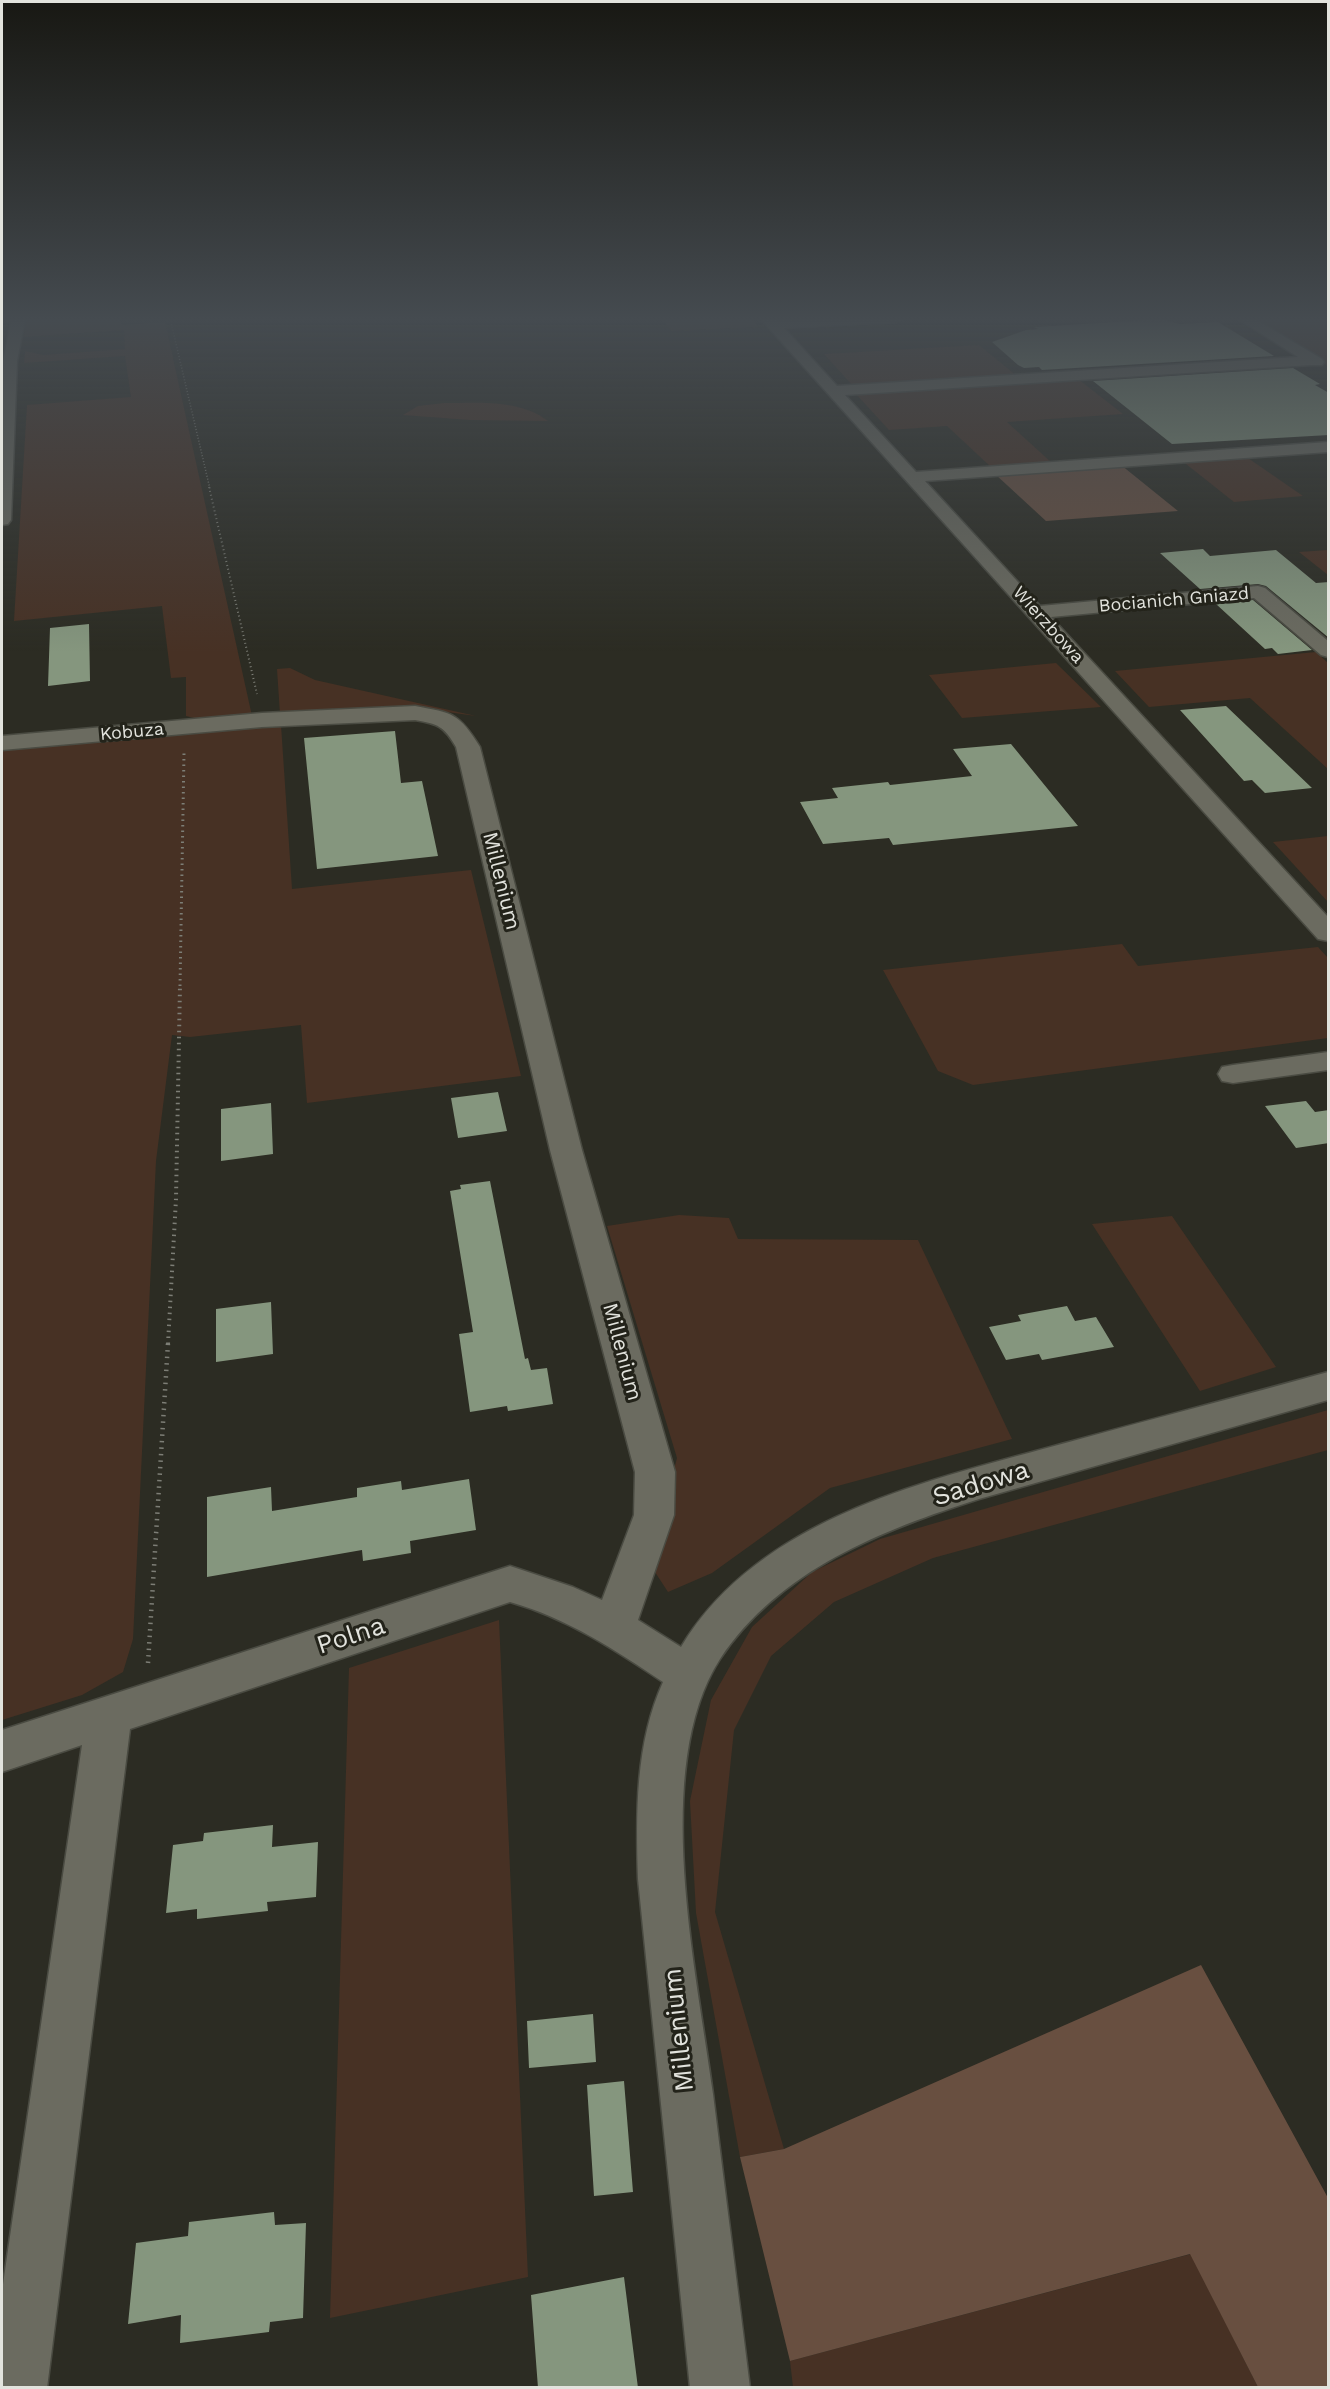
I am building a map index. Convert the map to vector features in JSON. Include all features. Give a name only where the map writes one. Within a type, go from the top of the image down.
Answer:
[{"type":"street","points":[[2,520],[8,429]]},
{"type":"street","name":"Wierzbowa","points":[[868,429],[1329,933]]},
{"type":"street","points":[[912,477],[1329,447]]},
{"type":"street","name":"Bocianich Gniazd","points":[[1036,612],[1258,592],[1329,651]]},
{"type":"street","name":"Millenium","points":[[262,720],[405,713],[431,715],[443,718],[457,729],[468,747],[566,1150],[655,1472],[654,1515],[614,1626]]},
{"type":"street","name":"Kobuza","points":[[2,743],[262,720]]},
{"type":"street","points":[[1233,1074],[1329,1061]]},
{"type":"street","name":"Sadowa","points":[[688,1675],[703,1646],[744,1600],[796,1559],[894,1511],[971,1486],[1329,1386]]},
{"type":"street","name":"Polna","points":[[2,1751],[510,1584],[543,1592],[614,1626],[688,1675]]},
{"type":"street","name":"Millenium","points":[[688,1675],[673,1716],[665,1750],[660,1803],[661,1845],[677,2017],[720,2388]]},
{"type":"street","points":[[17,2388],[127,1709]]},
{"type":"path","points":[[196,429],[262,720]]},
{"type":"path","points":[[127,1709],[156,1560],[176,1199],[184,728]]},
{"type":"shaded area","points":[[26,429],[189,429],[252,716],[206,721],[186,716],[186,677],[171,678],[162,606],[14,621]]},
{"type":"shaded area","points":[[951,429],[1015,429],[1052,463],[991,467]]},
{"type":"shaded area","points":[[1245,456],[1303,496],[1234,502],[1181,460]]},
{"type":"shaded area","points":[[1121,465],[1178,511],[1046,521],[995,474]]},
{"type":"shaded area","points":[[1328,550],[1328,575],[1299,552]]},
{"type":"shaded area","points":[[1316,652],[1328,663],[1328,769],[1250,698],[1149,707],[1115,671]]},
{"type":"shaded area","points":[[1056,663],[1101,707],[962,718],[929,675]]},
{"type":"shaded area","points":[[290,668],[315,680],[476,716],[411,707],[280,714],[277,669]]},
{"type":"shaded area","points":[[281,725],[292,889],[471,870],[521,1076],[307,1103],[301,1025],[190,1037],[172,1035],[156,1161],[133,1639],[123,1672],[82,1695],[2,1720],[2,750]]},
{"type":"shaded area","points":[[1328,836],[1328,902],[1273,842]]},
{"type":"shaded area","points":[[1122,944],[1138,966],[1318,947],[1328,958],[1328,1038],[973,1085],[938,1071],[883,970]]},
{"type":"shaded area","points":[[679,1215],[729,1218],[738,1239],[918,1240],[1012,1439],[830,1488],[712,1573],[668,1592],[653,1569],[658,1531],[677,1458],[607,1226]]},
{"type":"shaded area","points":[[1172,1216],[1276,1367],[1200,1391],[1092,1224]]},
{"type":"shaded area","points":[[1328,1410],[1328,1450],[933,1558],[834,1602],[771,1656],[734,1730],[715,1912],[784,2149],[740,2157],[696,1913],[690,1801],[711,1700],[752,1627],[812,1572],[880,1539]]},
{"type":"shaded area","points":[[499,1620],[528,2277],[330,2318],[349,1668]]},
{"type":"shaded area","points":[[1201,1965],[1328,2198],[1328,2387],[1258,2387],[1190,2254],[790,2361],[740,2157],[784,2149]]},
{"type":"shaded area","points":[[1191,2254],[1258,2387],[793,2387],[790,2361]]},
{"type":"building","points":[[1154,429],[1329,429],[1329,435],[1172,444]]},
{"type":"building","points":[[1203,549],[1210,556],[1276,550],[1316,583],[1329,582],[1329,638],[1266,586],[1258,584],[1200,589],[1160,553]]},
{"type":"building","points":[[1253,600],[1312,650],[1278,654],[1272,648],[1265,649],[1216,604]]},
{"type":"building","points":[[89,624],[90,681],[48,686],[50,628]]},
{"type":"building","points":[[1226,706],[1312,788],[1265,793],[1252,780],[1244,781],[1180,710]]},
{"type":"building","points":[[395,731],[401,783],[422,781],[438,856],[317,869],[304,738]]},
{"type":"building","points":[[1011,744],[1078,826],[893,845],[889,838],[823,844],[800,802],[838,798],[832,788],[888,782],[890,785],[972,776],[953,749]]},
{"type":"building","points":[[498,1092],[507,1131],[458,1138],[451,1098]]},
{"type":"building","points":[[1306,1101],[1315,1112],[1329,1110],[1329,1143],[1296,1148],[1265,1106]]},
{"type":"building","points":[[271,1103],[273,1154],[221,1161],[221,1109]]},
{"type":"building","points":[[490,1181],[525,1359],[528,1358],[531,1370],[547,1368],[553,1404],[508,1411],[507,1406],[470,1412],[459,1334],[473,1332],[450,1191],[461,1189],[460,1185]]},
{"type":"building","points":[[271,1302],[273,1354],[216,1362],[216,1309]]},
{"type":"building","points":[[1067,1306],[1075,1321],[1096,1317],[1114,1347],[1042,1360],[1039,1354],[1006,1360],[989,1327],[1021,1321],[1018,1315]]},
{"type":"building","points":[[469,1479],[476,1530],[410,1541],[411,1553],[363,1561],[362,1550],[207,1577],[207,1497],[271,1487],[272,1511],[357,1497],[357,1488],[401,1481],[402,1490]]},
{"type":"building","points":[[273,1825],[272,1847],[318,1842],[316,1897],[267,1902],[268,1911],[197,1919],[197,1909],[166,1913],[173,1845],[203,1841],[204,1833]]},
{"type":"building","points":[[593,2014],[596,2062],[529,2068],[527,2021]]},
{"type":"building","points":[[624,2081],[633,2192],[594,2196],[587,2085]]},
{"type":"building","points":[[274,2212],[275,2225],[306,2223],[303,2318],[270,2322],[269,2332],[180,2343],[181,2315],[128,2324],[136,2243],[188,2236],[189,2222]]},
{"type":"building","points":[[624,2277],[638,2388],[538,2388],[531,2295]]}]
